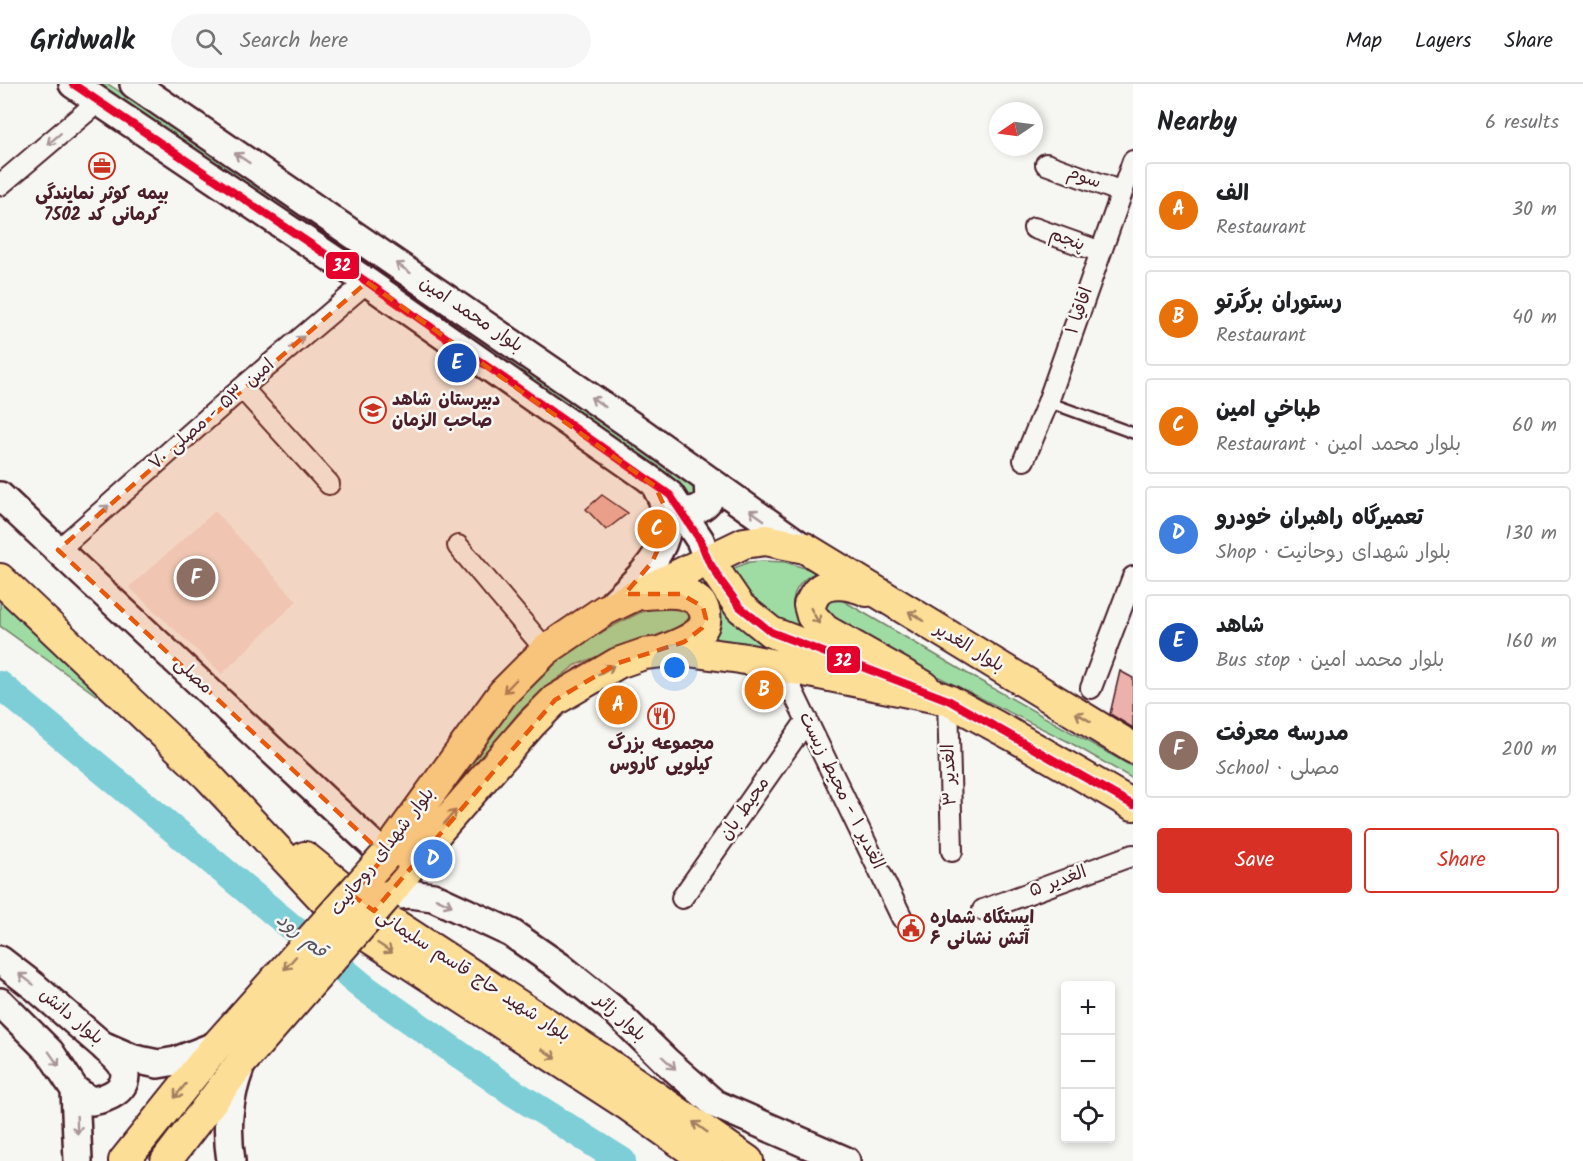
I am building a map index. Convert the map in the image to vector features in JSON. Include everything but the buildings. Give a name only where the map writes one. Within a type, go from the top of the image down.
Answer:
[{"type":"main road","name":"بلوار محمد امین","points":[[73,84],[367,282],[648,478],[670,495],[700,540],[708,560]]},
{"type":"main road","name":"بلوار محمد امین","points":[[149,91],[805,548]]},
{"type":"main road","points":[[605,610],[636,581],[652,562],[662,545],[668,528],[667,512],[662,497],[648,478]]},
{"type":"main road","points":[[680,510],[689,512],[704,507],[709,500],[708,480]]},
{"type":"main road","name":"مصلی","points":[[0,496],[385,856]]},
{"type":"main road","name":"بلوار شهدای روحانیت","points":[[124,1161],[216,1045],[385,856],[503,693],[546,650],[605,610],[744,543],[766,540],[805,548]]},
{"type":"main road","name":"بلوار الغدیر","points":[[805,548],[1133,748]]},
{"type":"main road","points":[[708,560],[741,607],[771,632],[948,700]]},
{"type":"main road","name":"بلوار شهید حاج قاسم سلیمانی","points":[[0,579],[208,776],[344,921],[629,1106],[707,1161]]},
{"type":"main road","points":[[886,598],[858,587],[834,584],[818,591],[809,605],[812,616],[825,630],[1133,805]]},
{"type":"main road","points":[[639,594],[681,594],[694,598],[703,606],[706,619],[702,628],[684,642],[660,652]]},
{"type":"main road","points":[[660,652],[680,650],[740,658],[948,700]]},
{"type":"main road","name":"بلوار شهدای روحانیت","points":[[166,1161],[242,1063],[387,896],[438,831],[531,724],[555,700],[618,663],[644,654],[660,652]]},
{"type":"main road","name":"بلوار شهید حاج قاسم سلیمانی","points":[[208,776],[362,903],[601,1059],[748,1161]]},
{"type":"main road","name":"بلوار زائر","points":[[387,896],[411,894],[433,897],[511,933],[559,966],[615,1011],[666,1061],[715,1104],[846,1161]]},
{"type":"main road","name":"بلوار دانش","points":[[0,960],[102,1045],[134,1059],[158,1064],[176,1061],[216,1045]]},
{"type":"main road","name":"بلوار دانش","points":[[0,1002],[50,1052],[75,1090]]},
{"type":"main road","points":[[75,1090],[91,1101],[109,1097],[120,1089],[124,1079],[123,1068],[102,1045]]},
{"type":"main road","points":[[231,1161],[227,1135],[228,1110],[234,1083],[242,1063]]},
{"type":"main road","points":[[75,1090],[78,1161]]},
{"type":"street","points":[[0,185],[99,102]]},
{"type":"street","name":"اقاقیا ۱","points":[[1024,460],[1048,402],[1133,161]]},
{"type":"street","name":"سوم","points":[[1046,164],[1122,192]]},
{"type":"street","name":"پنجم","points":[[1034,228],[1101,252]]},
{"type":"street","name":"امین ۵۳ - مصلی ۷۰","points":[[58,550],[242,388],[367,282]]},
{"type":"street","points":[[242,388],[329,484]]},
{"type":"street","points":[[458,546],[546,650]]},
{"type":"street","points":[[1091,688],[1133,577]]},
{"type":"street","name":"الغدیر ۱ - محیط زیست","points":[[780,665],[902,918]]},
{"type":"street","name":"الغدیر ۳","points":[[948,700],[952,851]]},
{"type":"street","name":"محیط بان","points":[[682,898],[807,720]]},
{"type":"street","name":"الغدیر ۵","points":[[983,910],[1133,855]]},
{"type":"lane","points":[[1048,402],[1133,433]]},
{"type":"highlighted area","points":[[367,282],[655,486],[667,512],[668,528],[652,562],[625,594],[681,594],[703,607],[706,619],[702,628],[684,642],[618,663],[555,700],[374,911],[352,895],[385,856],[58,550]]},
{"type":"shaded area","points":[[215,511],[297,601],[222,674],[129,587]]},
{"type":"green space","points":[[86,84],[108,84],[296,210],[649,453],[693,486],[696,492],[693,497],[687,500]]},
{"type":"green space","points":[[749,562],[785,562],[818,572],[802,582],[793,600],[797,615],[812,631],[796,628],[772,618],[755,603],[729,570]]},
{"type":"green space","points":[[700,581],[732,622],[782,655],[703,641],[679,591]]},
{"type":"green space","points":[[0,586],[104,683],[96,695],[0,626]]},
{"type":"green space","points":[[835,596],[1133,767],[1133,779],[1069,742],[835,625],[825,618],[821,600]]},
{"type":"green space","points":[[683,602],[694,616],[677,634],[629,644],[576,665],[548,686],[520,711],[433,819],[427,810],[483,737],[540,674],[577,646],[613,626],[639,613],[670,603]]},
{"type":"waterway","name":"قم رود","points":[[0,685],[366,989],[514,1093],[622,1161]]},
{"type":"transit line","name":"32","points":[[73,84],[367,282],[670,495],[700,540],[708,560],[723,584],[740,607],[771,632],[948,700],[1133,805]]},
{"type":"place","name":"بیمه کوثر نمایندگی کرمانی کد 7502","points":[[102,166]]},
{"type":"place","name":"شاهد","points":[[457,363]]},
{"type":"place","name":"دبیرستان شاهد صاحب الزمان","points":[[373,410]]},
{"type":"place","name":"طباخي امين","points":[[657,529]]},
{"type":"place","name":"مدرسه معرفت","points":[[196,578]]},
{"type":"place","name":"رستوران برگرتو","points":[[764,690]]},
{"type":"place","name":"الف","points":[[618,705]]},
{"type":"place","name":"مجموعه بزرگ کیلویی کاروس","points":[[661,716]]},
{"type":"place","name":"تعمیرگاه راهبران خودرو","points":[[433,859]]},
{"type":"place","name":"ایستگاه شماره ۶ آتش نشانی","points":[[911,928]]}]
